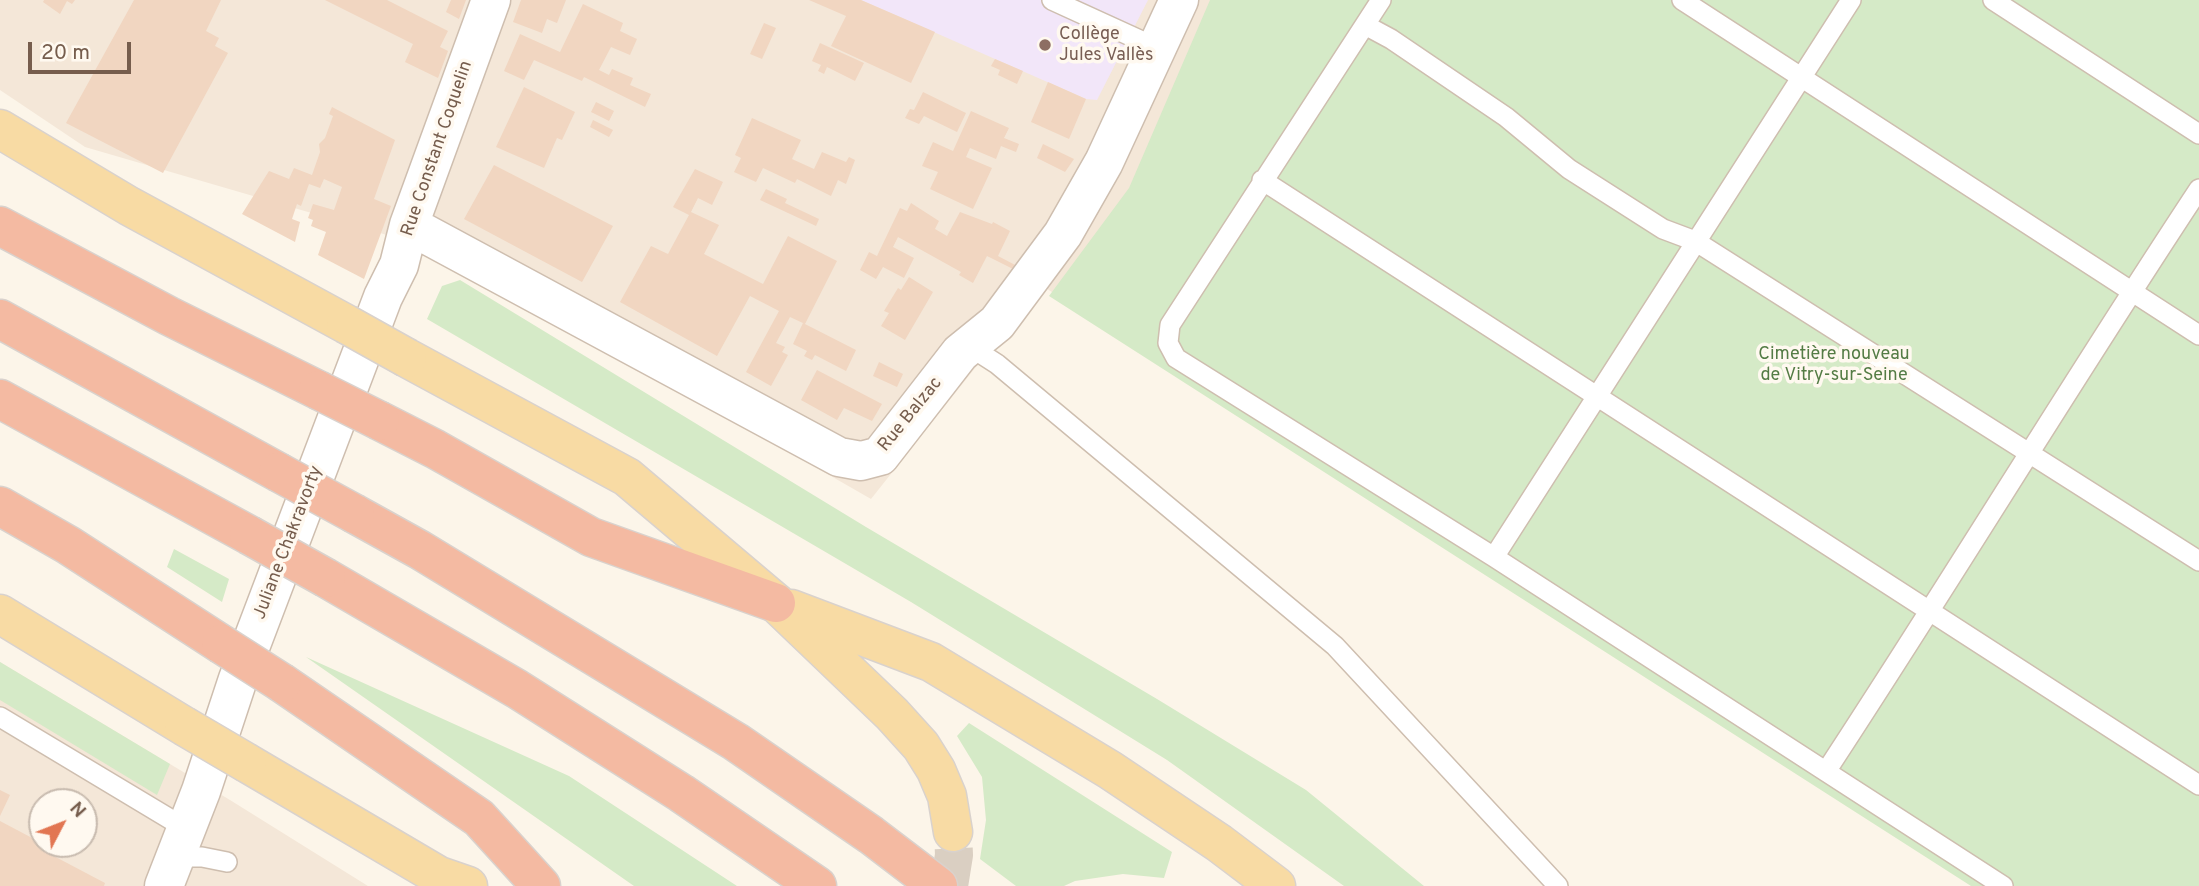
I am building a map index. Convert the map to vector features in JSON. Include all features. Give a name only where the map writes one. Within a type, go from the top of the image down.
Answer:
[{"type":"highway","points":[[0,226],[157,310],[435,449],[591,537],[776,603]]},
{"type":"highway","points":[[0,319],[420,550],[736,742],[939,886]]},
{"type":"highway","points":[[0,399],[326,578],[517,689],[681,793],[817,886]]},
{"type":"highway","points":[[0,506],[68,545],[282,683],[479,818],[541,886]]},
{"type":"main road","points":[[6,135],[627,477],[776,603],[892,714],[921,746],[936,770],[947,796],[953,832]]},
{"type":"main road","points":[[776,603],[931,662],[1110,770],[1219,843],[1276,886]]},
{"type":"main road","points":[[0,614],[439,876],[468,886]]},
{"type":"street","name":"Rue Constant Coquelin","points":[[383,297],[399,265],[409,225],[491,0]]},
{"type":"street","name":"Rue Balzac","points":[[409,225],[839,457],[861,461],[880,456],[960,354],[997,323],[1063,234],[1104,162],[1178,0]]},
{"type":"street","name":"Juliane Chakravorty","points":[[175,857],[201,791],[238,679],[383,297]]},
{"type":"lane","points":[[1052,0],[1157,48]]},
{"type":"lane","points":[[1381,0],[1170,325],[1168,343],[1176,358],[1494,557],[2003,886]]},
{"type":"lane","points":[[1682,0],[2199,335]]},
{"type":"lane","points":[[1494,557],[1851,0]]},
{"type":"lane","points":[[1993,0],[2199,134]]},
{"type":"lane","points":[[1364,25],[1391,39],[1506,117],[1569,169],[1662,229],[1695,241],[2199,561]]},
{"type":"lane","points":[[1262,180],[2199,785]]},
{"type":"lane","points":[[1827,770],[1930,612],[2131,291],[2199,189]]},
{"type":"lane","points":[[969,346],[997,364],[1335,646],[1558,886]]},
{"type":"lane","points":[[0,717],[175,857],[202,857],[228,862]]},
{"type":"shaded area","name":"Cimetière nouveau de Vitry-sur-Seine","points":[[0,0],[2199,0],[2199,886],[1973,886],[1041,285],[871,499],[435,249],[85,147],[0,90]]},
{"type":"shaded area","name":"Collège Jules Vallès","points":[[861,0],[1148,0],[1097,100],[1086,99]]},
{"type":"shaded area","points":[[0,662],[230,800],[368,886],[0,886]]},
{"type":"green space","name":"Cimetière nouveau de Vitry-sur-Seine","points":[[1210,0],[2199,0],[2199,886],[1971,886],[1049,296],[1129,188]]},
{"type":"green space","points":[[460,280],[1306,790],[1424,886],[1344,886],[1167,760],[911,602],[427,319],[442,286]]},
{"type":"green space","points":[[174,549],[229,579],[222,602],[167,567]]},
{"type":"green space","points":[[306,657],[569,776],[737,886],[634,886]]},
{"type":"green space","points":[[0,662],[170,764],[157,795],[0,700]]},
{"type":"green space","points":[[969,723],[1172,852],[1164,878],[1123,874],[1075,881],[1064,886],[1016,886],[980,859],[986,820],[982,777],[957,736]]},
{"type":"building","points":[[75,0],[72,4],[67,1],[60,14],[43,2]]},
{"type":"building","points":[[134,0],[221,0],[206,31],[219,38],[215,46],[228,53],[163,173],[66,123]]},
{"type":"building","points":[[325,0],[387,0],[448,31],[440,47],[448,51],[438,78],[405,62],[413,44]]},
{"type":"building","points":[[451,0],[466,0],[459,19],[446,12]]},
{"type":"building","points":[[521,0],[566,0],[557,23],[547,19],[542,33],[513,22]]},
{"type":"building","points":[[809,0],[861,0],[935,32],[911,83],[831,46],[846,16]]},
{"type":"building","points":[[583,4],[623,23],[620,31],[637,39],[630,55],[611,47],[599,70],[609,75],[612,69],[633,78],[630,85],[651,94],[645,107],[584,77],[582,81],[534,60],[524,80],[504,71],[520,34],[560,52]]},
{"type":"building","points":[[764,23],[776,28],[762,59],[750,54]]},
{"type":"building","points":[[820,43],[864,63],[855,81],[827,67],[824,74],[818,71],[821,65],[812,61]]},
{"type":"building","points":[[995,59],[1023,71],[1017,84],[998,75],[1000,70],[991,66]]},
{"type":"building","points":[[1048,82],[1086,99],[1069,139],[1031,122]]},
{"type":"building","points":[[524,87],[575,112],[562,140],[557,138],[544,168],[496,147]]},
{"type":"building","points":[[923,92],[966,113],[957,132],[924,116],[919,124],[905,118],[910,109],[914,110]]},
{"type":"building","points":[[596,102],[614,111],[609,121],[591,112]]},
{"type":"building","points":[[332,107],[395,140],[374,199],[391,206],[364,279],[318,255],[326,232],[311,226],[313,220],[308,218],[313,204],[334,210],[342,187],[324,179],[320,188],[309,184],[301,206],[297,204],[292,219],[300,222],[295,242],[242,214],[269,171],[289,179],[294,168],[312,175],[320,152],[319,144],[325,138],[333,116],[329,114]]},
{"type":"building","points":[[971,111],[1009,128],[1004,138],[1019,144],[1016,152],[1001,146],[996,159],[970,148],[966,157],[992,168],[973,209],[930,189],[938,172],[922,166],[933,142],[953,151]]},
{"type":"building","points":[[752,118],[801,140],[792,159],[814,169],[822,152],[846,162],[849,157],[855,160],[846,184],[838,180],[831,196],[797,179],[795,183],[763,168],[756,182],[734,172],[741,158],[735,155]]},
{"type":"building","points":[[593,120],[613,130],[609,137],[590,127]]},
{"type":"building","points":[[1043,144],[1074,159],[1065,172],[1037,158]]},
{"type":"building","points":[[494,165],[613,226],[582,282],[464,219]]},
{"type":"building","points":[[695,169],[723,182],[712,205],[698,198],[691,212],[719,225],[704,254],[763,284],[788,236],[837,261],[805,324],[790,317],[776,343],[785,347],[782,352],[788,355],[771,386],[746,372],[779,311],[750,296],[717,356],[620,302],[651,246],[668,254],[689,215],[673,207]]},
{"type":"building","points":[[766,189],[787,199],[785,203],[819,219],[816,226],[760,200]]},
{"type":"building","points":[[911,203],[939,221],[935,229],[947,236],[960,212],[992,224],[993,222],[1010,231],[998,256],[1019,267],[1017,271],[987,256],[973,283],[959,275],[961,272],[898,237],[893,247],[914,258],[904,278],[883,267],[876,279],[860,270],[869,252],[877,256],[900,208],[907,211]]},
{"type":"building","points":[[909,277],[933,292],[905,340],[881,326],[889,313],[884,311],[898,288],[901,290]]},
{"type":"building","points":[[803,323],[856,350],[846,371],[815,355],[812,360],[804,356],[807,351],[793,344]]},
{"type":"building","points":[[879,362],[903,374],[897,387],[873,376]]},
{"type":"building","points":[[817,370],[882,404],[872,421],[844,408],[837,420],[801,400]]},
{"type":"building","points":[[0,790],[10,795],[0,816]]},
{"type":"building","points":[[0,821],[28,836],[28,858],[58,858],[105,883],[104,886],[0,886]]},
{"type":"tunnel","points":[[949,886],[954,855],[953,832]]},
{"type":"place","name":"Collège Jules Vallès","points":[[1045,45]]}]
